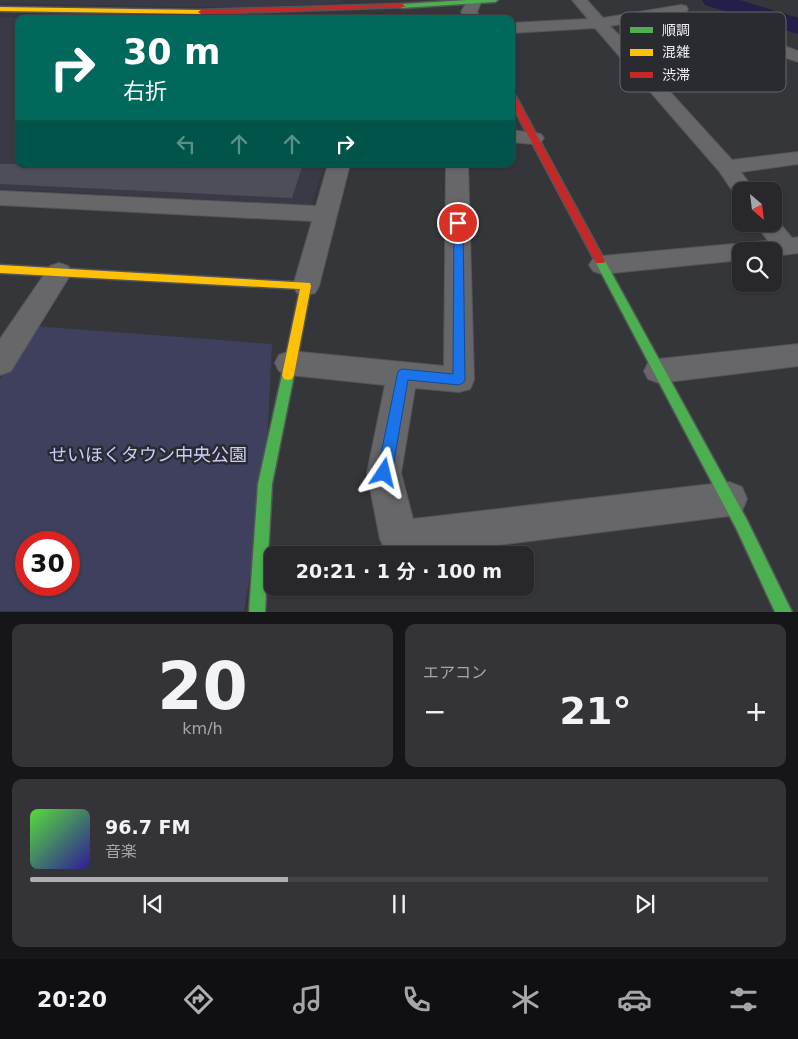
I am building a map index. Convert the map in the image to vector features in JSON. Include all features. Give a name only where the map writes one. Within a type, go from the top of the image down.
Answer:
[{"type":"street","points":[[0,10],[246,12],[362,9],[495,0]]},
{"type":"street","points":[[580,0],[620,45]]},
{"type":"street","points":[[470,15],[469,12],[474,1]]},
{"type":"street","points":[[663,12],[681,9]]},
{"type":"street","points":[[515,28],[599,23],[620,19]]},
{"type":"street","points":[[786,53],[798,57]]},
{"type":"street","points":[[660,92],[727,167],[738,182]]},
{"type":"street","points":[[515,102],[729,500],[784,612]]},
{"type":"street","points":[[515,136],[534,138]]},
{"type":"street","points":[[727,167],[798,158]]},
{"type":"street","points":[[257,612],[265,484],[306,286],[338,167]]},
{"type":"street","points":[[290,363],[459,380],[457,167]]},
{"type":"street","points":[[0,198],[325,214]]},
{"type":"street","points":[[777,232],[792,246]]},
{"type":"street","points":[[602,265],[792,246]]},
{"type":"street","points":[[0,269],[306,286]]},
{"type":"street","points":[[0,363],[59,272]]},
{"type":"street","points":[[659,371],[798,355]]},
{"type":"street","points":[[402,374],[384,473],[399,539],[729,500]]},
{"type":"shaded area","points":[[0,0],[341,0],[345,3],[240,8],[0,3]]},
{"type":"shaded area","points":[[0,17],[15,17],[15,167],[324,167],[311,205],[0,189]]},
{"type":"green space","name":"せいほくタウン中央公園","points":[[33,326],[272,344],[265,484],[244,611],[0,611],[0,379]]},
{"type":"building","points":[[0,164],[15,164],[15,167],[302,167],[292,198],[0,184]]},
{"type":"waterway","points":[[714,0],[753,12]]},
{"type":"waterway","points":[[786,22],[798,26]]},
{"type":"traffic: fast","points":[[402,6],[495,0]]},
{"type":"traffic: fast","points":[[600,261],[742,525],[784,612]]},
{"type":"traffic: fast","points":[[257,612],[265,484],[288,375]]},
{"type":"traffic: slow","points":[[0,9],[201,12]]},
{"type":"traffic: slow","points":[[0,269],[306,286],[288,375]]},
{"type":"traffic: jam","points":[[201,12],[402,6]]},
{"type":"traffic: jam","points":[[515,102],[600,261]]},
{"type":"route","points":[[384,473],[402,374],[459,380],[458,223]]}]
